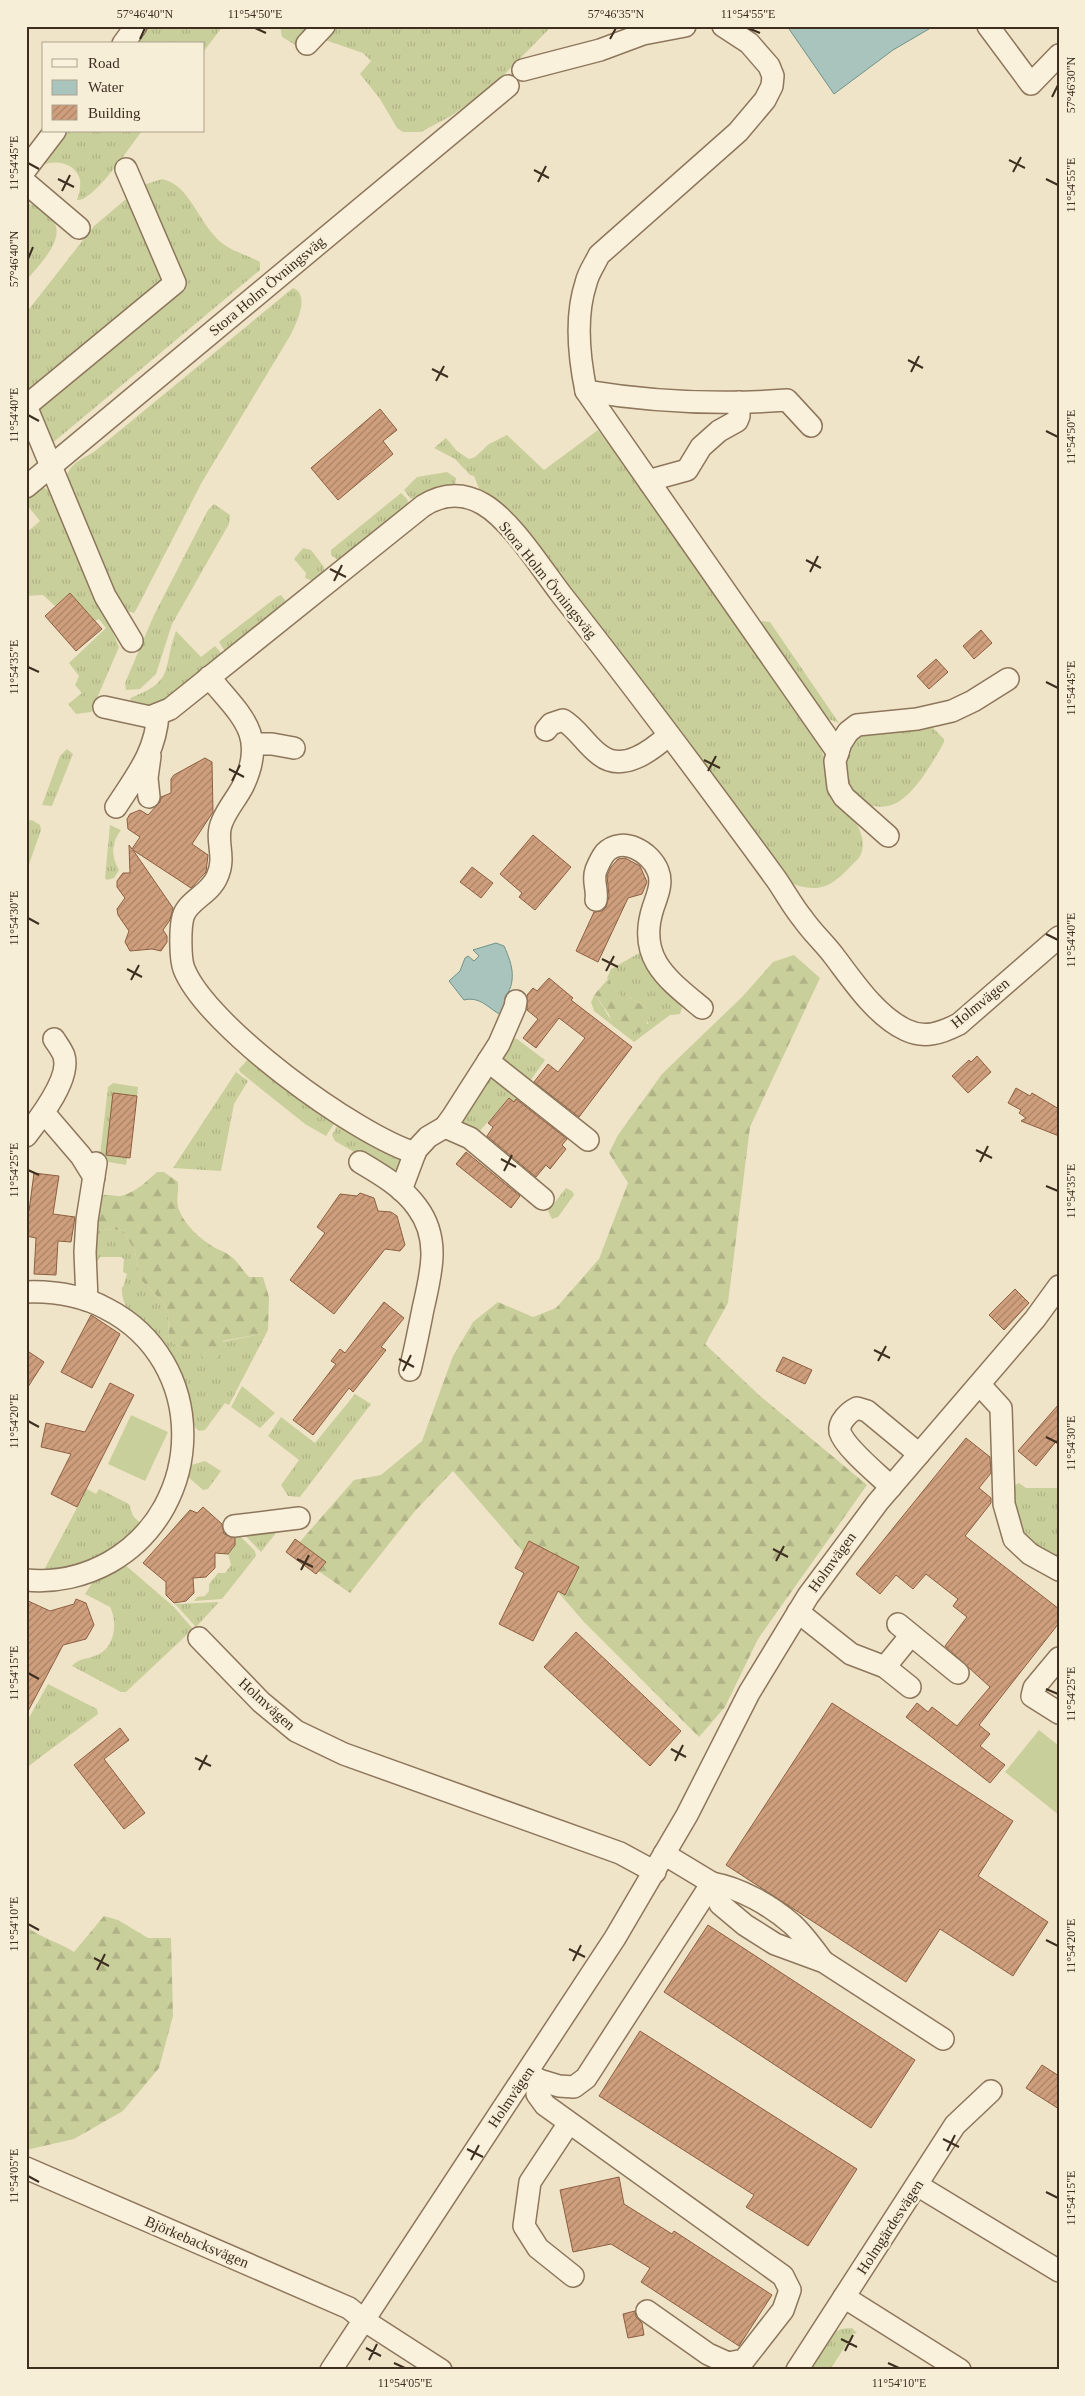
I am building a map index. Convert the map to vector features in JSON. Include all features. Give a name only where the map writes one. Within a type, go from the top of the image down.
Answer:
[{"type":"street","points":[[124,42],[136,26]]},
{"type":"street","points":[[307,44],[324,26]]},
{"type":"street","points":[[524,70],[600,50],[643,34],[685,26]]},
{"type":"street","points":[[723,26],[744,32],[769,66],[773,76],[772,86],[765,100],[738,132],[599,255],[586,281],[580,306],[581,367],[586,391],[838,753]]},
{"type":"street","points":[[988,26],[1031,84],[1059,55]]},
{"type":"street","name":"Stora Holm Övningsväg","points":[[26,487],[508,86]]},
{"type":"street","points":[[26,169],[55,132]]},
{"type":"street","points":[[126,169],[176,283],[26,406],[105,596],[132,641]]},
{"type":"street","points":[[26,183],[80,228]]},
{"type":"street","points":[[586,391],[642,400],[739,402],[787,400],[811,426]]},
{"type":"street","points":[[650,483],[658,478],[687,470],[701,447],[719,431],[737,422],[739,402]]},
{"type":"street","name":"Stora Holm Övningsväg","points":[[158,714],[170,709],[423,506],[434,499],[448,495],[476,500],[485,505],[509,528],[621,670],[777,881],[802,919],[831,952]]},
{"type":"street","points":[[209,677],[252,734],[254,744],[244,785],[222,823],[219,839],[223,862],[217,877],[211,888],[190,905],[183,916],[182,957],[184,969],[201,998],[268,1061],[340,1115],[391,1145],[415,1153]]},
{"type":"street","points":[[888,836],[844,796],[838,787],[835,761],[848,732],[857,725],[937,716],[973,701],[1008,679]]},
{"type":"street","points":[[104,707],[150,717],[158,714],[157,733],[150,754],[147,778],[149,797]]},
{"type":"street","points":[[546,730],[551,724],[563,720],[571,725],[601,756],[616,761],[642,756],[669,735]]},
{"type":"street","points":[[254,744],[272,744],[294,748]]},
{"type":"street","points":[[116,807],[150,754]]},
{"type":"street","points":[[596,900],[594,878],[605,853],[614,848],[628,845],[647,855],[658,869],[661,879],[647,931],[649,944],[662,972],[702,1008]]},
{"type":"street","name":"Holmvägen","points":[[831,952],[884,1015],[906,1030],[927,1034],[940,1033],[959,1024],[1059,937]]},
{"type":"street","points":[[401,1190],[415,1153],[428,1137],[445,1127],[488,1062],[506,1029],[516,1001]]},
{"type":"street","points":[[26,1136],[44,1114],[53,1099],[64,1065],[64,1058],[54,1039]]},
{"type":"street","points":[[488,1062],[588,1140]]},
{"type":"street","points":[[44,1114],[95,1170],[87,1220],[85,1252],[88,1300]]},
{"type":"street","points":[[445,1127],[470,1138],[543,1199]]},
{"type":"street","points":[[360,1162],[401,1190],[417,1206],[432,1238],[434,1256],[410,1370]]},
{"type":"street","name":"Holmvägen","points":[[331,2370],[533,2076],[659,1863],[749,1693],[798,1612],[834,1559],[891,1487],[980,1384],[1059,1286]]},
{"type":"street","points":[[26,1292],[63,1293],[88,1300],[127,1321],[144,1336],[158,1354],[177,1394],[182,1416],[182,1459],[177,1479],[167,1503],[148,1532],[134,1545],[100,1567],[58,1580],[26,1580]]},
{"type":"street","points":[[980,1384],[1001,1408],[1004,1504],[1014,1539],[1030,1554],[1059,1570]]},
{"type":"street","points":[[891,1487],[845,1441],[840,1431],[841,1422],[857,1408],[868,1411],[919,1454]]},
{"type":"street","points":[[234,1526],[299,1518]]},
{"type":"street","points":[[798,1612],[851,1654],[885,1667],[910,1687]]},
{"type":"street","points":[[885,1667],[905,1629],[958,1673]]},
{"type":"street","name":"Holmvägen","points":[[199,1638],[261,1702],[296,1731],[344,1754],[620,1853],[659,1863]]},
{"type":"street","points":[[1059,1658],[1034,1688],[1032,1696],[1059,1713]]},
{"type":"street","points":[[659,1863],[712,1883],[730,1886],[765,1905],[792,1924],[824,1962],[943,2039]]},
{"type":"street","points":[[533,2076],[559,2086],[574,2087],[586,2078],[712,1883]]},
{"type":"street","points":[[533,2076],[537,2094],[545,2105],[783,2276],[790,2290],[783,2310],[744,2360],[728,2364],[708,2354],[647,2311]]},
{"type":"street","name":"Holmgärdesvägen","points":[[797,2370],[955,2125],[991,2091]]},
{"type":"street","points":[[569,2123],[530,2182],[524,2226],[538,2248],[573,2276]]},
{"type":"street","name":"Björkebacksvägen","points":[[26,2168],[349,2308],[365,2321]]},
{"type":"street","points":[[917,2185],[1059,2270]]},
{"type":"street","points":[[844,2297],[960,2370]]},
{"type":"street","points":[[365,2321],[441,2370]]},
{"type":"green space","points":[[149,26],[223,26],[205,50],[205,42],[137,42]]},
{"type":"green space","points":[[280,26],[320,26],[297,46],[282,37]]},
{"type":"green space","points":[[329,26],[552,26],[491,88],[451,116],[421,132],[403,132],[397,128],[380,99],[360,74],[371,61],[363,53],[322,39]]},
{"type":"green space","points":[[67,132],[141,132],[102,183],[84,198],[77,200],[80,180],[74,170],[60,163],[43,165]]},
{"type":"green space","points":[[162,179],[180,189],[222,243],[260,262],[260,270],[50,445],[35,405],[179,283],[139,190],[146,184]]},
{"type":"green space","points":[[132,194],[172,278],[26,403],[26,313],[94,226]]},
{"type":"green space","points":[[26,203],[37,207],[47,214],[54,222],[57,230],[55,239],[46,257],[26,281]]},
{"type":"green space","points":[[293,288],[301,297],[302,303],[290,336],[202,482],[136,610],[134,613],[122,610],[66,481],[69,470],[76,463],[95,451]]},
{"type":"green space","points":[[598,430],[667,521],[817,741],[825,759],[827,783],[859,828],[863,848],[859,858],[830,884],[814,888],[793,884],[480,491],[474,476],[470,475],[455,459],[434,448],[446,438],[457,451],[469,459],[475,457],[489,444],[507,435],[544,470]]},
{"type":"green space","points":[[447,472],[456,478],[455,485],[444,487],[416,500],[410,498],[404,490],[417,477]]},
{"type":"green space","points":[[43,487],[53,493],[119,647],[91,712],[76,714],[68,704],[82,693],[75,685],[79,676],[69,663],[106,628],[99,619],[95,621],[70,593],[55,606],[43,595],[26,596],[26,533],[40,521],[26,504],[26,497]]},
{"type":"green space","points":[[401,493],[409,504],[343,560],[338,560],[331,555],[331,550]]},
{"type":"green space","points":[[214,504],[230,515],[229,524],[172,624],[156,674],[140,689],[126,690],[125,683],[154,615],[208,510]]},
{"type":"green space","points":[[303,548],[311,550],[324,567],[324,573],[314,581],[305,578],[306,573],[294,559]]},
{"type":"green space","points":[[281,595],[285,600],[284,607],[226,653],[219,642]]},
{"type":"green space","points":[[762,621],[770,622],[839,723],[821,716],[760,624]]},
{"type":"green space","points":[[176,631],[201,657],[215,646],[223,655],[164,701],[146,707],[132,704],[130,698],[155,686],[161,679],[165,672]]},
{"type":"green space","points":[[931,726],[944,739],[944,742],[923,777],[909,794],[894,804],[881,807],[868,804],[858,798],[850,788],[845,776],[844,764],[846,752],[854,741],[870,732]]},
{"type":"green space","points":[[67,749],[73,754],[52,806],[42,805],[60,756]]},
{"type":"green space","points":[[32,820],[40,825],[41,830],[26,873],[26,821]]},
{"type":"green space","points":[[110,825],[121,830],[115,840],[113,850],[119,870],[114,878],[107,880],[105,878]]},
{"type":"green space","points":[[641,952],[682,1008],[680,1014],[670,1015],[634,1042],[594,1011],[591,1002],[595,994],[612,1022],[648,1024],[649,1009],[627,996],[619,995],[607,978],[611,969]]},
{"type":"green space","points":[[794,955],[820,978],[750,1127],[728,1303],[705,1344],[759,1395],[867,1485],[758,1639],[725,1707],[699,1737],[584,1622],[453,1471],[415,1511],[350,1593],[291,1552],[354,1480],[381,1475],[422,1441],[453,1356],[473,1322],[498,1302],[533,1317],[556,1308],[599,1259],[628,1183],[609,1153],[618,1135],[662,1074],[743,996],[773,962]]},
{"type":"green space","points":[[608,979],[619,995],[627,996],[649,1009],[650,1014],[645,1030],[633,1032],[613,1026],[609,1015],[595,994]]},
{"type":"green space","points":[[512,1038],[517,1039],[545,1060],[528,1084],[503,1067],[501,1050]]},
{"type":"green space","points":[[252,1055],[336,1121],[326,1136],[305,1124],[240,1072],[239,1069]]},
{"type":"green space","points":[[236,1072],[248,1081],[234,1104],[221,1171],[173,1168]]},
{"type":"green space","points":[[489,1074],[540,1108],[535,1114],[517,1099],[514,1102],[509,1098],[478,1133],[455,1121]]},
{"type":"green space","points":[[113,1083],[138,1087],[137,1096],[113,1093],[106,1155],[127,1158],[126,1165],[103,1161],[100,1156],[108,1087]]},
{"type":"green space","points":[[340,1121],[406,1159],[397,1177],[335,1141],[332,1135]]},
{"type":"green space","points":[[157,1172],[164,1172],[178,1182],[177,1201],[179,1209],[186,1223],[195,1233],[210,1245],[232,1257],[249,1277],[263,1277],[269,1297],[268,1330],[262,1334],[223,1341],[222,1348],[215,1361],[202,1359],[198,1347],[180,1347],[169,1340],[168,1313],[163,1302],[140,1279],[135,1251],[123,1231],[113,1229],[97,1231],[95,1210],[101,1197],[105,1195],[121,1196],[129,1193]]},
{"type":"green space","points":[[566,1188],[572,1191],[574,1195],[558,1217],[552,1219],[548,1211]]},
{"type":"green space","points":[[113,1229],[123,1231],[135,1251],[140,1279],[163,1302],[168,1313],[169,1340],[180,1347],[198,1347],[261,1334],[268,1330],[229,1405],[225,1403],[205,1430],[199,1431],[194,1425],[184,1389],[168,1354],[126,1306],[122,1287],[127,1274],[123,1272],[124,1259],[121,1257],[100,1257],[94,1267],[97,1231]]},
{"type":"green space","points":[[242,1386],[275,1413],[260,1428],[231,1407]]},
{"type":"green space","points":[[355,1394],[371,1404],[300,1497],[288,1496],[281,1485],[299,1460],[268,1436],[281,1417],[315,1443]]},
{"type":"green space","points":[[131,1415],[168,1432],[145,1481],[108,1464]]},
{"type":"green space","points":[[205,1461],[221,1471],[208,1489],[203,1490],[187,1476],[191,1465]]},
{"type":"green space","points":[[1019,1483],[1026,1488],[1059,1488],[1059,1561],[1038,1548],[1024,1531],[1015,1510],[1014,1486]]},
{"type":"green space","points":[[87,1489],[96,1494],[99,1489],[129,1504],[133,1516],[141,1524],[109,1550],[85,1562],[59,1569],[44,1570]]},
{"type":"green space","points":[[239,1529],[279,1529],[261,1552]]},
{"type":"green space","points":[[235,1535],[239,1535],[255,1551],[256,1556],[222,1599],[194,1601],[197,1597],[205,1596],[209,1591],[209,1584],[218,1573],[225,1573],[231,1565],[228,1554],[235,1545]]},
{"type":"green space","points":[[123,1563],[174,1607],[193,1629],[126,1692],[121,1692],[72,1666],[77,1661],[103,1652],[111,1641],[114,1620],[110,1607],[85,1594],[98,1574]]},
{"type":"green space","points":[[219,1602],[196,1627],[175,1604]]},
{"type":"green space","points":[[48,1684],[97,1709],[98,1714],[26,1768],[26,1723]]},
{"type":"green space","points":[[1039,1730],[1059,1746],[1059,1815],[1005,1772]]},
{"type":"green space","points":[[104,1916],[118,1920],[148,1938],[171,1938],[173,2016],[159,2068],[123,2111],[74,2139],[26,2150],[26,1926],[37,1934],[74,1952]]},
{"type":"green space","points":[[852,2328],[857,2333],[853,2334],[830,2370],[811,2370],[835,2332],[841,2329]]},
{"type":"water","points":[[787,26],[934,26],[893,50],[834,94]]},
{"type":"water","points":[[496,943],[504,946],[510,960],[512,973],[511,986],[504,1000],[508,1003],[501,1015],[484,1003],[470,999],[464,1000],[449,981],[460,971],[465,958],[468,956],[474,961],[479,956],[473,950]]},
{"type":"building","points":[[380,409],[397,430],[383,441],[393,454],[338,500],[311,468]]},
{"type":"building","points":[[70,593],[102,629],[76,651],[45,616]]},
{"type":"building","points":[[981,630],[992,643],[974,659],[963,646]]},
{"type":"building","points":[[936,659],[948,672],[929,689],[917,676]]},
{"type":"building","points":[[205,758],[212,762],[213,812],[192,844],[208,855],[206,872],[191,888],[133,850],[173,908],[170,920],[163,930],[167,936],[167,942],[161,951],[152,949],[130,951],[125,942],[129,931],[118,915],[117,909],[125,898],[117,887],[117,881],[123,873],[130,873],[129,845],[132,849],[140,837],[128,829],[127,819],[130,814],[140,810],[148,815],[160,802],[161,797],[171,793],[171,779],[174,775]]},
{"type":"building","points":[[533,835],[571,867],[535,910],[519,897],[522,893],[500,874]]},
{"type":"building","points":[[625,858],[640,866],[647,882],[642,894],[628,898],[598,962],[576,951],[594,912],[602,911],[606,907],[609,896],[607,876],[611,867],[618,859]]},
{"type":"building","points":[[472,867],[493,883],[481,898],[460,882]]},
{"type":"building","points":[[549,978],[573,998],[571,1000],[632,1047],[579,1117],[534,1082],[548,1064],[558,1072],[585,1038],[559,1018],[536,1048],[523,1038],[538,1019],[527,1010],[527,995],[533,988],[537,991]]},
{"type":"building","points":[[977,1056],[991,1072],[968,1093],[952,1076],[969,1060],[971,1062]]},
{"type":"building","points":[[1016,1088],[1030,1096],[1032,1093],[1059,1109],[1059,1136],[1021,1121],[1026,1118],[1019,1113],[1021,1110],[1008,1103]]},
{"type":"building","points":[[113,1093],[137,1096],[130,1158],[106,1155]]},
{"type":"building","points":[[509,1098],[514,1102],[516,1099],[567,1139],[562,1145],[566,1149],[550,1169],[546,1165],[536,1177],[487,1136],[493,1127],[488,1123]]},
{"type":"building","points":[[466,1152],[520,1196],[511,1208],[456,1164]]},
{"type":"building","points":[[34,1173],[59,1176],[53,1214],[75,1217],[71,1242],[58,1241],[56,1275],[34,1274],[36,1238],[26,1236],[26,1210],[29,1211]]},
{"type":"building","points":[[360,1193],[374,1198],[378,1211],[391,1212],[397,1216],[405,1245],[400,1251],[385,1249],[334,1314],[290,1280],[325,1233],[317,1227],[340,1194],[357,1196]]},
{"type":"building","points":[[1015,1289],[1029,1303],[1004,1330],[989,1315]]},
{"type":"building","points":[[384,1302],[404,1318],[381,1347],[386,1350],[353,1392],[349,1388],[313,1435],[293,1420],[336,1364],[331,1361],[340,1349],[345,1353]]},
{"type":"building","points":[[91,1315],[120,1334],[92,1388],[61,1372]]},
{"type":"building","points":[[26,1350],[44,1362],[26,1390]]},
{"type":"building","points":[[783,1357],[812,1370],[805,1384],[776,1371]]},
{"type":"building","points":[[110,1383],[134,1395],[77,1507],[51,1494],[71,1454],[41,1447],[46,1423],[85,1432]]},
{"type":"building","points":[[1059,1404],[1059,1438],[1036,1466],[1018,1451]]},
{"type":"building","points":[[966,1438],[990,1457],[991,1473],[979,1488],[991,1498],[991,1503],[965,1536],[1059,1609],[1059,1623],[979,1725],[990,1734],[980,1746],[1005,1765],[990,1783],[906,1717],[917,1703],[928,1712],[932,1707],[957,1726],[990,1687],[945,1646],[967,1617],[953,1606],[958,1599],[926,1574],[913,1589],[896,1575],[880,1594],[856,1574]]},
{"type":"building","points":[[203,1507],[222,1524],[224,1534],[235,1538],[235,1545],[228,1554],[215,1553],[215,1568],[206,1577],[193,1578],[194,1593],[186,1601],[174,1603],[166,1595],[166,1582],[143,1563],[190,1510],[197,1513]]},
{"type":"building","points":[[295,1539],[326,1562],[316,1574],[286,1552]]},
{"type":"building","points":[[529,1541],[579,1567],[565,1595],[558,1591],[533,1641],[499,1624],[524,1573],[515,1568]]},
{"type":"building","points":[[76,1599],[86,1603],[94,1625],[86,1639],[63,1645],[26,1715],[26,1600],[50,1611],[74,1604]]},
{"type":"building","points":[[576,1632],[681,1731],[650,1766],[544,1667]]},
{"type":"building","points":[[832,1703],[1013,1821],[978,1876],[1048,1922],[1013,1976],[940,1929],[906,1982],[726,1865]]},
{"type":"building","points":[[120,1728],[129,1740],[104,1759],[145,1813],[124,1829],[74,1765]]},
{"type":"building","points":[[708,1925],[915,2060],[871,2128],[664,1992]]},
{"type":"building","points":[[640,2031],[857,2169],[808,2246],[746,2207],[754,2195],[599,2096]]},
{"type":"building","points":[[1042,2065],[1059,2076],[1059,2109],[1026,2088]]},
{"type":"building","points":[[619,2177],[624,2204],[672,2234],[674,2231],[772,2295],[739,2346],[641,2282],[650,2268],[611,2244],[573,2252],[560,2190]]},
{"type":"building","points":[[635,2311],[636,2317],[642,2323],[644,2335],[628,2338],[623,2314]]}]
